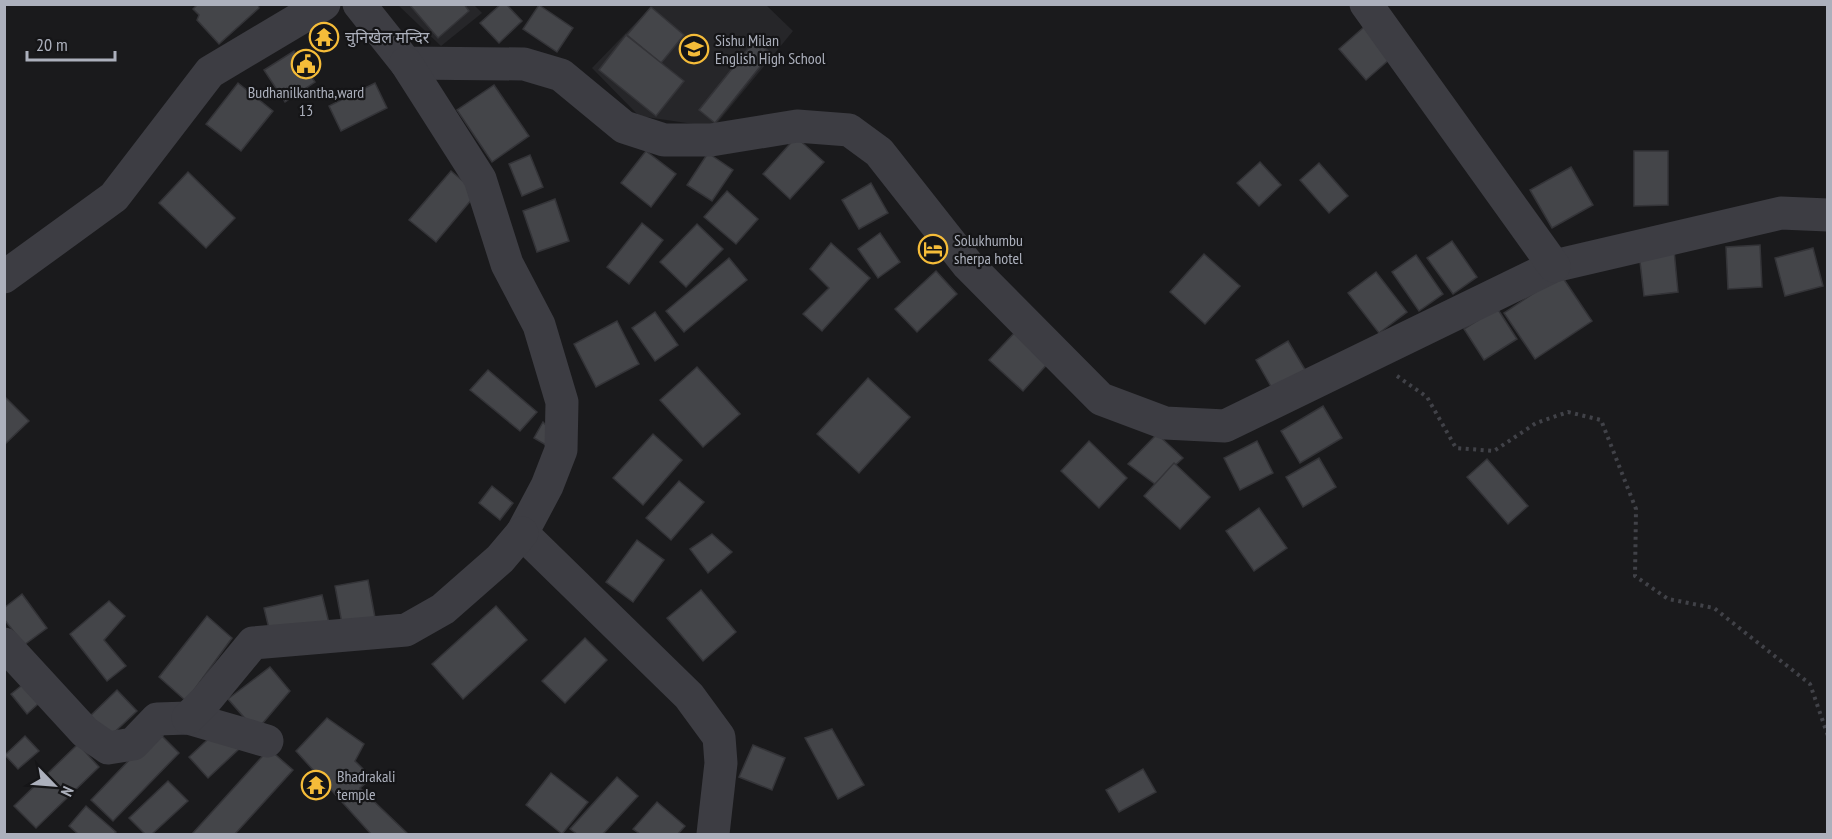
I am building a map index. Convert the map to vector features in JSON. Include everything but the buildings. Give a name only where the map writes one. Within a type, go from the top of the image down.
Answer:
[{"type":"street","points":[[4,277],[114,197],[210,72],[324,4]]},
{"type":"street","points":[[188,717],[206,700],[253,643],[406,630],[443,609],[500,559],[522,533],[547,486],[561,450],[562,402],[539,326],[507,264],[480,179],[406,63],[359,4]]},
{"type":"street","points":[[1366,4],[1554,266]]},
{"type":"street","points":[[406,63],[524,64],[561,75],[624,127],[664,140],[711,140],[797,126],[849,130],[879,152],[968,265],[1101,399],[1165,423],[1225,426],[1554,266],[1781,213],[1827,215]]},
{"type":"street","points":[[522,533],[689,696],[719,737],[722,763],[713,834]]},
{"type":"street","points":[[4,644],[85,732],[108,748],[133,744],[157,719],[188,717],[267,741]]},
{"type":"path","points":[[1369,356],[1427,397],[1456,447],[1494,451],[1536,423],[1568,412],[1601,420],[1636,509],[1635,576],[1668,599],[1714,608],[1810,684],[1827,736]]},
{"type":"shaded area","points":[[398,5],[474,5],[482,13],[441,46]]},
{"type":"shaded area","name":"Sishu Milan English High School","points":[[653,5],[766,5],[793,31],[714,127],[639,116],[592,68]]},
{"type":"place","name":"चुनिखेल मन्दिर","points":[[324,37]]},
{"type":"place","name":"Sishu Milan English High School","points":[[694,49]]},
{"type":"place","name":"Budhanilkantha,ward 13","points":[[306,64]]},
{"type":"place","name":"Solukhumbu sherpa hotel","points":[[933,249]]},
{"type":"place","name":"Bhadrakali temple","points":[[316,785]]}]
